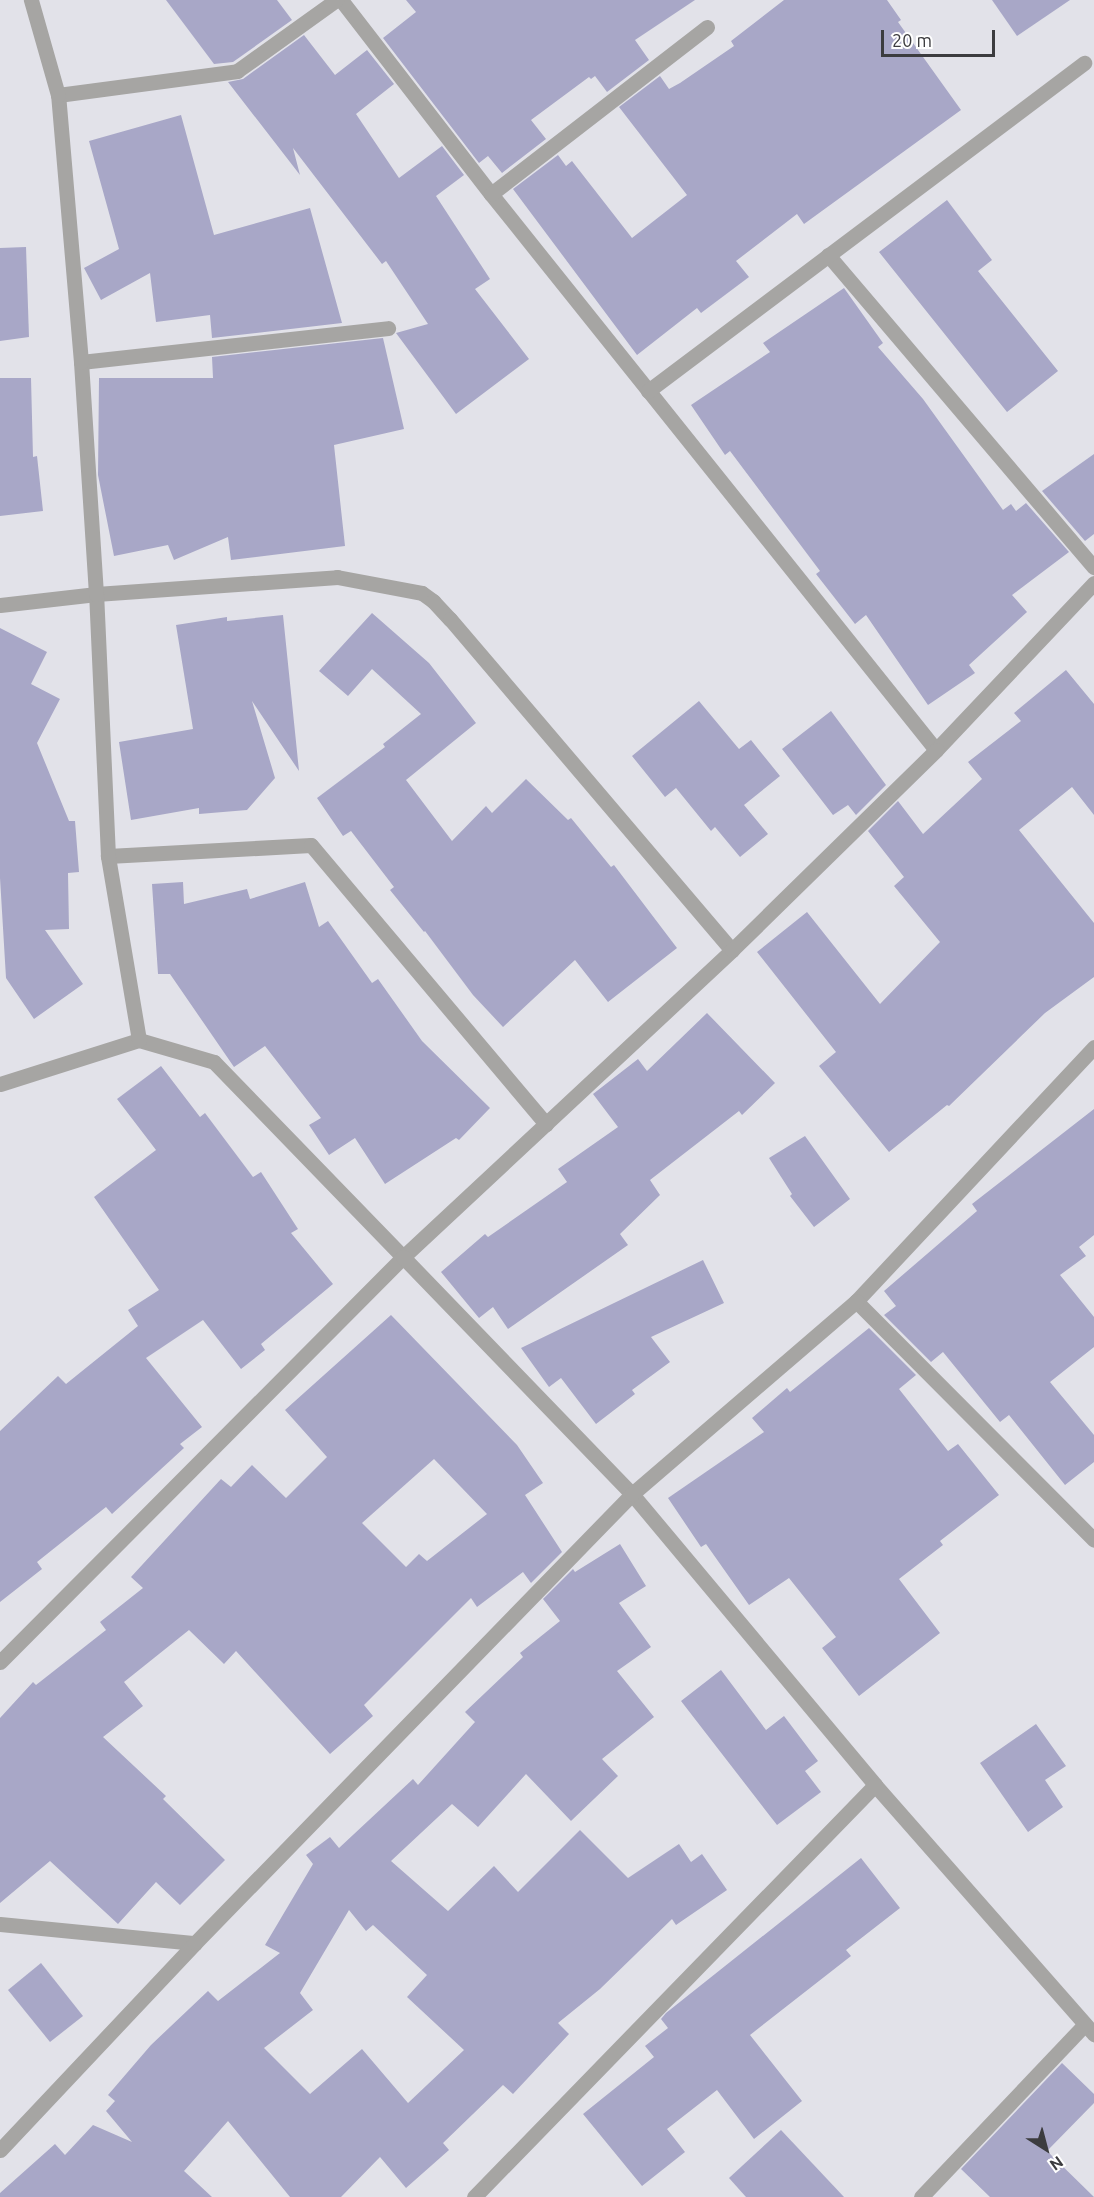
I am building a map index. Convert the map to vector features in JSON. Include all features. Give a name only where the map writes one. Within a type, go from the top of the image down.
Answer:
[{"type":"street","points":[[32,0],[58,95],[81,362],[96,594],[108,856],[140,1040]]},
{"type":"street","points":[[58,95],[237,71],[336,0]]},
{"type":"street","points":[[341,0],[491,194],[936,750]]},
{"type":"street","points":[[491,194],[707,27]]},
{"type":"street","points":[[648,391],[1084,63]]},
{"type":"street","points":[[828,255],[1094,567]]},
{"type":"street","points":[[81,362],[388,328]]},
{"type":"street","points":[[0,605],[96,594],[337,577],[411,589],[428,596],[732,950]]},
{"type":"street","points":[[0,1662],[403,1257],[732,950],[936,750],[1094,583]]},
{"type":"street","points":[[108,856],[311,845],[546,1124]]},
{"type":"street","points":[[0,1084],[140,1040],[214,1062],[632,1494],[875,1785],[1089,2029],[921,2197]]},
{"type":"street","points":[[0,2150],[195,1943],[632,1494],[856,1300],[1094,1047]]},
{"type":"street","points":[[856,1300],[1094,1540]]},
{"type":"street","points":[[474,2197],[875,1785]]},
{"type":"street","points":[[0,1924],[195,1943]]},
{"type":"building","points":[[166,0],[277,0],[292,20],[233,62],[214,64]]},
{"type":"building","points":[[406,0],[695,0],[635,40],[649,60],[607,92],[595,76],[591,79],[589,77],[531,120],[546,139],[502,173],[488,156],[479,163],[383,38],[416,12]]},
{"type":"building","points":[[784,0],[887,0],[901,20],[898,22],[961,110],[804,224],[797,214],[736,261],[749,277],[701,313],[697,308],[637,355],[513,189],[558,155],[566,166],[572,161],[632,238],[687,195],[619,107],[660,76],[669,89],[680,83],[734,46],[731,41]]},
{"type":"building","points":[[992,0],[1070,0],[1017,36]]},
{"type":"building","points":[[304,35],[335,75],[367,50],[394,84],[356,114],[399,178],[442,146],[464,175],[436,196],[490,279],[475,289],[529,359],[456,414],[396,333],[428,324],[386,261],[382,264],[293,148],[300,175],[228,82],[243,79]]},
{"type":"building","points":[[181,115],[214,235],[310,208],[342,323],[212,338],[210,315],[156,322],[150,273],[101,300],[84,268],[119,249],[89,141]]},
{"type":"building","points":[[947,200],[992,260],[978,271],[1058,371],[1007,412],[879,252]]},
{"type":"building","points":[[26,247],[29,337],[0,341],[0,248]]},
{"type":"building","points":[[844,288],[883,343],[878,347],[923,399],[1003,510],[1011,504],[1016,511],[1026,503],[1069,552],[1012,595],[1027,612],[969,665],[975,673],[928,705],[866,615],[855,624],[816,574],[820,571],[730,451],[725,455],[691,405],[770,352],[763,343]]},
{"type":"building","points":[[383,338],[404,429],[334,445],[345,546],[231,560],[228,537],[174,560],[168,545],[114,556],[98,475],[99,378],[213,378],[212,357]]},
{"type":"building","points":[[0,378],[31,378],[33,457],[37,456],[43,511],[0,516]]},
{"type":"building","points":[[1094,454],[1094,534],[1085,541],[1042,491]]},
{"type":"building","points":[[372,613],[429,663],[476,723],[406,780],[452,841],[486,806],[492,813],[526,779],[568,820],[571,818],[611,867],[614,865],[677,948],[608,1002],[575,960],[503,1027],[473,995],[425,931],[390,890],[394,887],[351,831],[343,836],[317,798],[385,747],[383,744],[421,714],[372,669],[348,696],[319,671]]},
{"type":"building","points":[[283,615],[299,771],[252,701],[275,778],[247,810],[199,814],[199,808],[131,820],[119,742],[193,729],[176,625],[227,617],[227,621]]},
{"type":"building","points":[[0,628],[47,652],[31,684],[60,699],[37,743],[69,821],[75,821],[79,872],[68,873],[69,929],[45,930],[83,984],[34,1019],[6,978],[0,878]]},
{"type":"building","points":[[1066,670],[1094,704],[1094,815],[1072,787],[1019,830],[1094,923],[1094,977],[1045,1013],[949,1106],[947,1105],[889,1152],[819,1066],[836,1052],[757,952],[807,912],[880,1004],[940,942],[894,886],[904,877],[868,831],[898,801],[923,834],[982,779],[968,762],[1021,721],[1014,713]]},
{"type":"building","points":[[699,701],[739,749],[751,740],[780,776],[744,805],[768,834],[740,857],[715,827],[711,831],[676,788],[665,797],[632,756]]},
{"type":"building","points":[[831,711],[886,785],[856,815],[848,805],[833,815],[782,749]]},
{"type":"building","points":[[183,882],[184,904],[247,889],[250,899],[305,882],[319,927],[328,921],[372,983],[378,979],[422,1041],[490,1108],[459,1140],[456,1138],[385,1184],[355,1138],[329,1155],[309,1125],[321,1118],[265,1046],[234,1067],[170,974],[158,974],[152,884]]},
{"type":"building","points":[[707,1013],[775,1083],[742,1115],[739,1111],[650,1180],[660,1195],[620,1234],[628,1245],[508,1329],[493,1307],[479,1318],[441,1272],[485,1234],[488,1237],[567,1182],[558,1169],[618,1127],[593,1094],[638,1059],[647,1071]]},
{"type":"building","points":[[161,1066],[200,1117],[205,1113],[253,1177],[261,1172],[298,1229],[291,1233],[333,1284],[261,1344],[265,1350],[241,1369],[203,1320],[146,1358],[202,1427],[180,1444],[184,1448],[112,1514],[106,1507],[37,1562],[42,1569],[0,1602],[0,1431],[58,1376],[66,1384],[138,1326],[128,1310],[159,1290],[94,1197],[156,1150],[117,1099]]},
{"type":"building","points":[[1094,1109],[1094,1235],[1079,1247],[1086,1256],[1060,1275],[1094,1317],[1094,1347],[1050,1382],[1094,1435],[1094,1462],[1065,1485],[1009,1415],[1000,1422],[943,1352],[931,1362],[884,1315],[896,1306],[884,1291],[977,1211],[972,1204]]},
{"type":"building","points":[[805,1136],[850,1199],[814,1227],[790,1196],[792,1194],[769,1158]]},
{"type":"building","points":[[703,1260],[724,1303],[651,1337],[670,1362],[632,1390],[635,1394],[596,1424],[561,1378],[549,1387],[521,1348]]},
{"type":"building","points":[[391,1315],[517,1445],[543,1483],[525,1495],[562,1552],[531,1583],[523,1572],[477,1607],[471,1598],[364,1705],[373,1716],[330,1754],[236,1651],[224,1664],[189,1630],[124,1682],[143,1706],[103,1737],[166,1796],[163,1799],[225,1860],[180,1905],[156,1882],[118,1924],[50,1861],[0,1903],[0,1718],[33,1682],[36,1685],[106,1630],[100,1622],[143,1588],[131,1577],[221,1479],[231,1487],[252,1465],[286,1498],[327,1457],[285,1410]],"holes":[[[434,1459],[487,1514],[427,1561],[419,1554],[406,1567],[362,1523]]]},
{"type":"building","points":[[869,1328],[916,1375],[899,1389],[948,1451],[958,1444],[999,1495],[940,1541],[943,1545],[899,1579],[940,1633],[859,1696],[822,1648],[836,1637],[789,1578],[749,1605],[706,1544],[701,1547],[668,1498],[764,1432],[752,1418],[787,1388],[790,1392]]},
{"type":"building","points":[[620,1544],[646,1586],[619,1603],[651,1647],[617,1671],[654,1717],[602,1759],[618,1776],[571,1821],[526,1774],[478,1827],[452,1804],[391,1861],[448,1911],[494,1866],[518,1892],[580,1830],[628,1878],[679,1844],[691,1862],[702,1854],[727,1890],[676,1925],[672,1919],[600,1989],[558,2023],[569,2034],[513,2094],[503,2085],[443,2143],[449,2150],[406,2188],[380,2157],[341,2197],[290,2197],[228,2121],[184,2171],[212,2197],[0,2197],[0,2193],[55,2144],[65,2155],[93,2125],[132,2142],[106,2111],[115,2101],[108,2095],[151,2045],[208,1991],[218,2001],[280,1953],[265,1945],[313,1864],[306,1855],[330,1837],[339,1848],[413,1779],[418,1785],[475,1722],[465,1712],[523,1657],[520,1653],[560,1621],[543,1599],[573,1569],[575,1572]],"holes":[[[349,1910],[366,1931],[373,1925],[427,1975],[407,1997],[464,2050],[408,2103],[362,2049],[310,2094],[264,2048],[313,2010],[300,1993]]]},
{"type":"building","points":[[721,1670],[766,1730],[784,1716],[818,1761],[805,1771],[821,1792],[777,1825],[681,1701]]},
{"type":"building","points":[[1036,1724],[1066,1766],[1045,1780],[1063,1807],[1028,1832],[980,1763]]},
{"type":"building","points":[[861,1858],[900,1908],[846,1950],[851,1956],[750,2035],[802,2101],[754,2139],[717,2090],[667,2129],[685,2152],[642,2186],[583,2114],[654,2057],[645,2046],[668,2028],[661,2019],[666,2013]]},
{"type":"building","points":[[41,1963],[83,2016],[50,2042],[8,1990]]},
{"type":"building","points":[[1062,2063],[1094,2094],[1094,2103],[1047,2151],[1094,2197],[990,2197],[961,2169]]},
{"type":"building","points":[[781,2130],[844,2197],[746,2197],[729,2178]]}]
